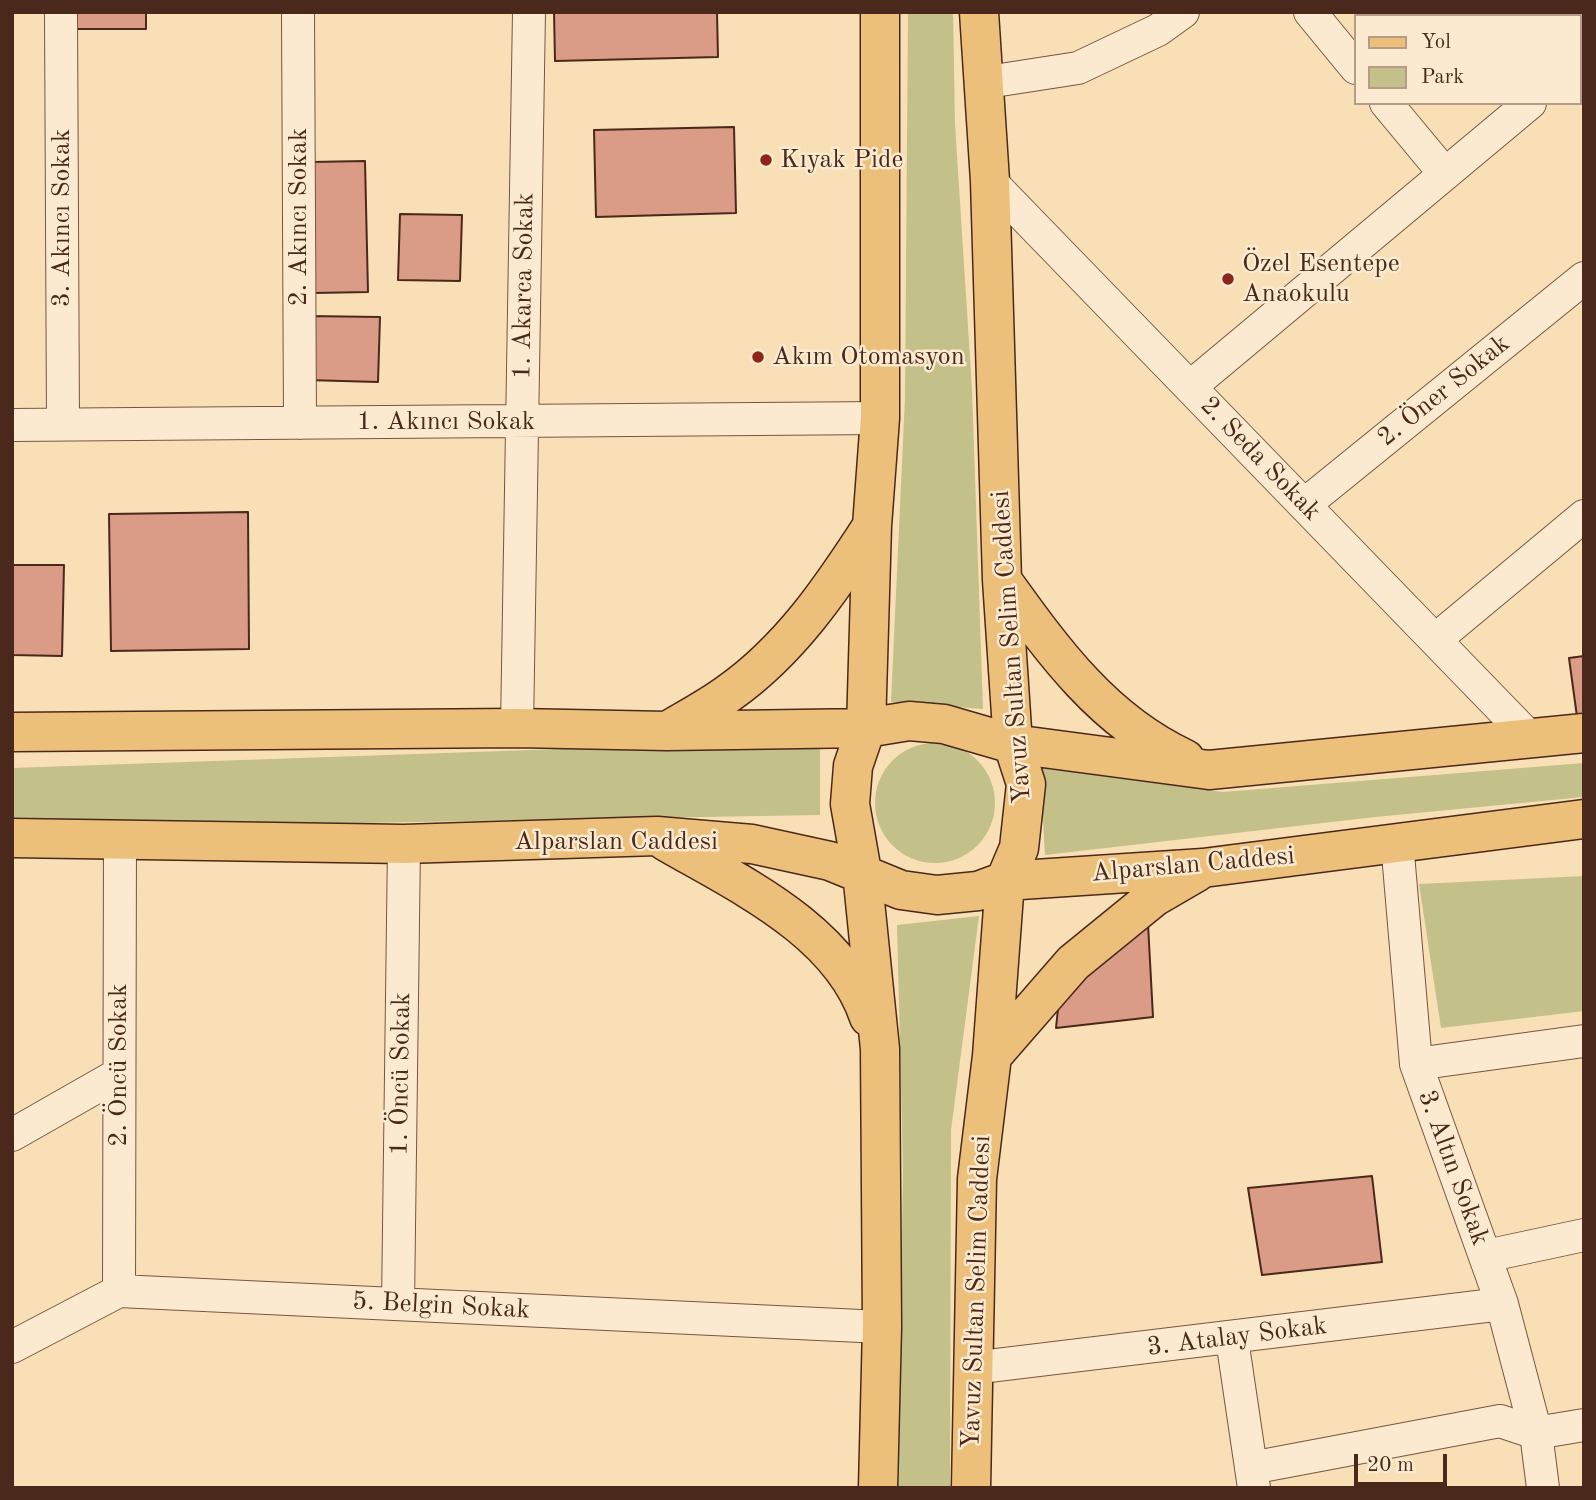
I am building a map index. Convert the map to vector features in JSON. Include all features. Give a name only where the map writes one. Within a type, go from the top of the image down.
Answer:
[{"type":"main road","points":[[878,1488],[882,1327],[880,1049],[862,872],[850,804],[853,766],[866,728],[872,526],[880,418],[880,12]]},
{"type":"main road","name":"Yavuz Sultan Selim Caddesi","points":[[971,1488],[977,1178],[992,1056],[1004,881],[1019,848],[1027,784],[1013,744],[1002,580],[990,181],[981,83],[979,12]]},
{"type":"main road","points":[[667,731],[729,693],[771,657],[825,596],[872,526]]},
{"type":"main road","points":[[1002,580],[1046,641],[1080,682],[1100,701],[1120,719],[1162,748],[1209,770]]},
{"type":"main road","points":[[12,732],[517,728],[667,731],[866,728],[909,721],[944,724],[1013,744],[1209,770],[1584,733]]},
{"type":"main road","name":"Alparslan Caddesi","points":[[12,838],[404,844],[657,836],[752,844],[830,861],[901,890],[937,895],[978,891],[1004,881],[1203,868],[1584,819]]},
{"type":"main road","points":[[657,836],[771,905],[834,957],[861,992],[880,1049]]},
{"type":"main road","points":[[992,1056],[1073,963],[1154,897],[1203,868]]},
{"type":"street","name":"3. Akıncı Sokak","points":[[61,12],[63,424]]},
{"type":"street","name":"2. Akıncı Sokak","points":[[298,12],[300,423]]},
{"type":"street","name":"1. Akarca Sokak","points":[[517,728],[529,12]]},
{"type":"street","points":[[981,83],[1078,68],[1158,30],[1184,12]]},
{"type":"street","points":[[1310,12],[1354,66]]},
{"type":"street","points":[[1388,105],[1445,174]]},
{"type":"street","points":[[1190,387],[1528,105]]},
{"type":"street","name":"2. Seda Sokak","points":[[990,181],[1530,738]]},
{"type":"street","name":"2. Öner Sokak","points":[[1304,505],[1584,278]]},
{"type":"street","name":"1. Akıncı Sokak","points":[[12,425],[880,418]]},
{"type":"street","points":[[1435,640],[1584,516]]},
{"type":"street","name":"2. Öncü Sokak","points":[[119,1291],[120,838]]},
{"type":"street","name":"3. Altın Sokak","points":[[1397,842],[1416,1064],[1502,1304],[1536,1433],[1543,1488]]},
{"type":"street","name":"1. Öncü Sokak","points":[[398,1304],[404,844]]},
{"type":"street","points":[[1416,1064],[1584,1041]]},
{"type":"street","points":[[12,1135],[120,1074]]},
{"type":"street","points":[[1486,1256],[1584,1235]]},
{"type":"street","points":[[12,1347],[119,1291]]},
{"type":"street","name":"5. Belgin Sokak","points":[[119,1291],[882,1327]]},
{"type":"street","name":"3. Atalay Sokak","points":[[972,1367],[1232,1339],[1502,1304]]},
{"type":"street","points":[[1232,1339],[1253,1478],[1500,1421],[1536,1433],[1584,1425]]},
{"type":"green space","points":[[908,12],[953,12],[955,124],[972,389],[983,709],[891,702],[905,398]]},
{"type":"green space","points":[[820,740],[820,815],[182,826],[12,824],[12,768]]},
{"type":"green space","points":[[935,743],[958,747],[978,760],[991,780],[995,803],[991,826],[978,846],[958,859],[935,863],[912,859],[892,846],[879,826],[875,803],[879,780],[892,760],[912,747]]},
{"type":"green space","points":[[1584,763],[1584,797],[1375,817],[1045,855],[1040,768],[1223,792]]},
{"type":"green space","points":[[1584,876],[1584,1011],[1441,1028],[1419,884]]},
{"type":"green space","points":[[979,916],[951,1130],[950,1488],[898,1488],[903,1168],[897,925]]},
{"type":"building","points":[[71,12],[146,12],[146,29],[71,29]]},
{"type":"building","points":[[554,12],[717,12],[718,57],[555,61]]},
{"type":"building","points":[[734,127],[736,213],[596,217],[594,130]]},
{"type":"building","points":[[365,161],[368,292],[314,293],[311,162]]},
{"type":"building","points":[[400,214],[462,215],[460,281],[398,280]]},
{"type":"building","points":[[308,316],[380,317],[378,382],[306,380]]},
{"type":"building","points":[[248,512],[249,649],[111,651],[109,514]]},
{"type":"building","points":[[12,565],[64,565],[62,656],[12,655]]},
{"type":"building","points":[[1584,656],[1584,724],[1578,724],[1569,658]]},
{"type":"building","points":[[1148,924],[1153,1017],[1056,1028],[1059,999]]},
{"type":"building","points":[[1372,1176],[1382,1262],[1262,1275],[1248,1188]]},
{"type":"place","name":"Kıyak Pide","points":[[766,160]]},
{"type":"place","name":"Özel Esentepe Anaokulu","points":[[1228,279]]},
{"type":"place","name":"Akım Otomasyon","points":[[758,357]]}]
